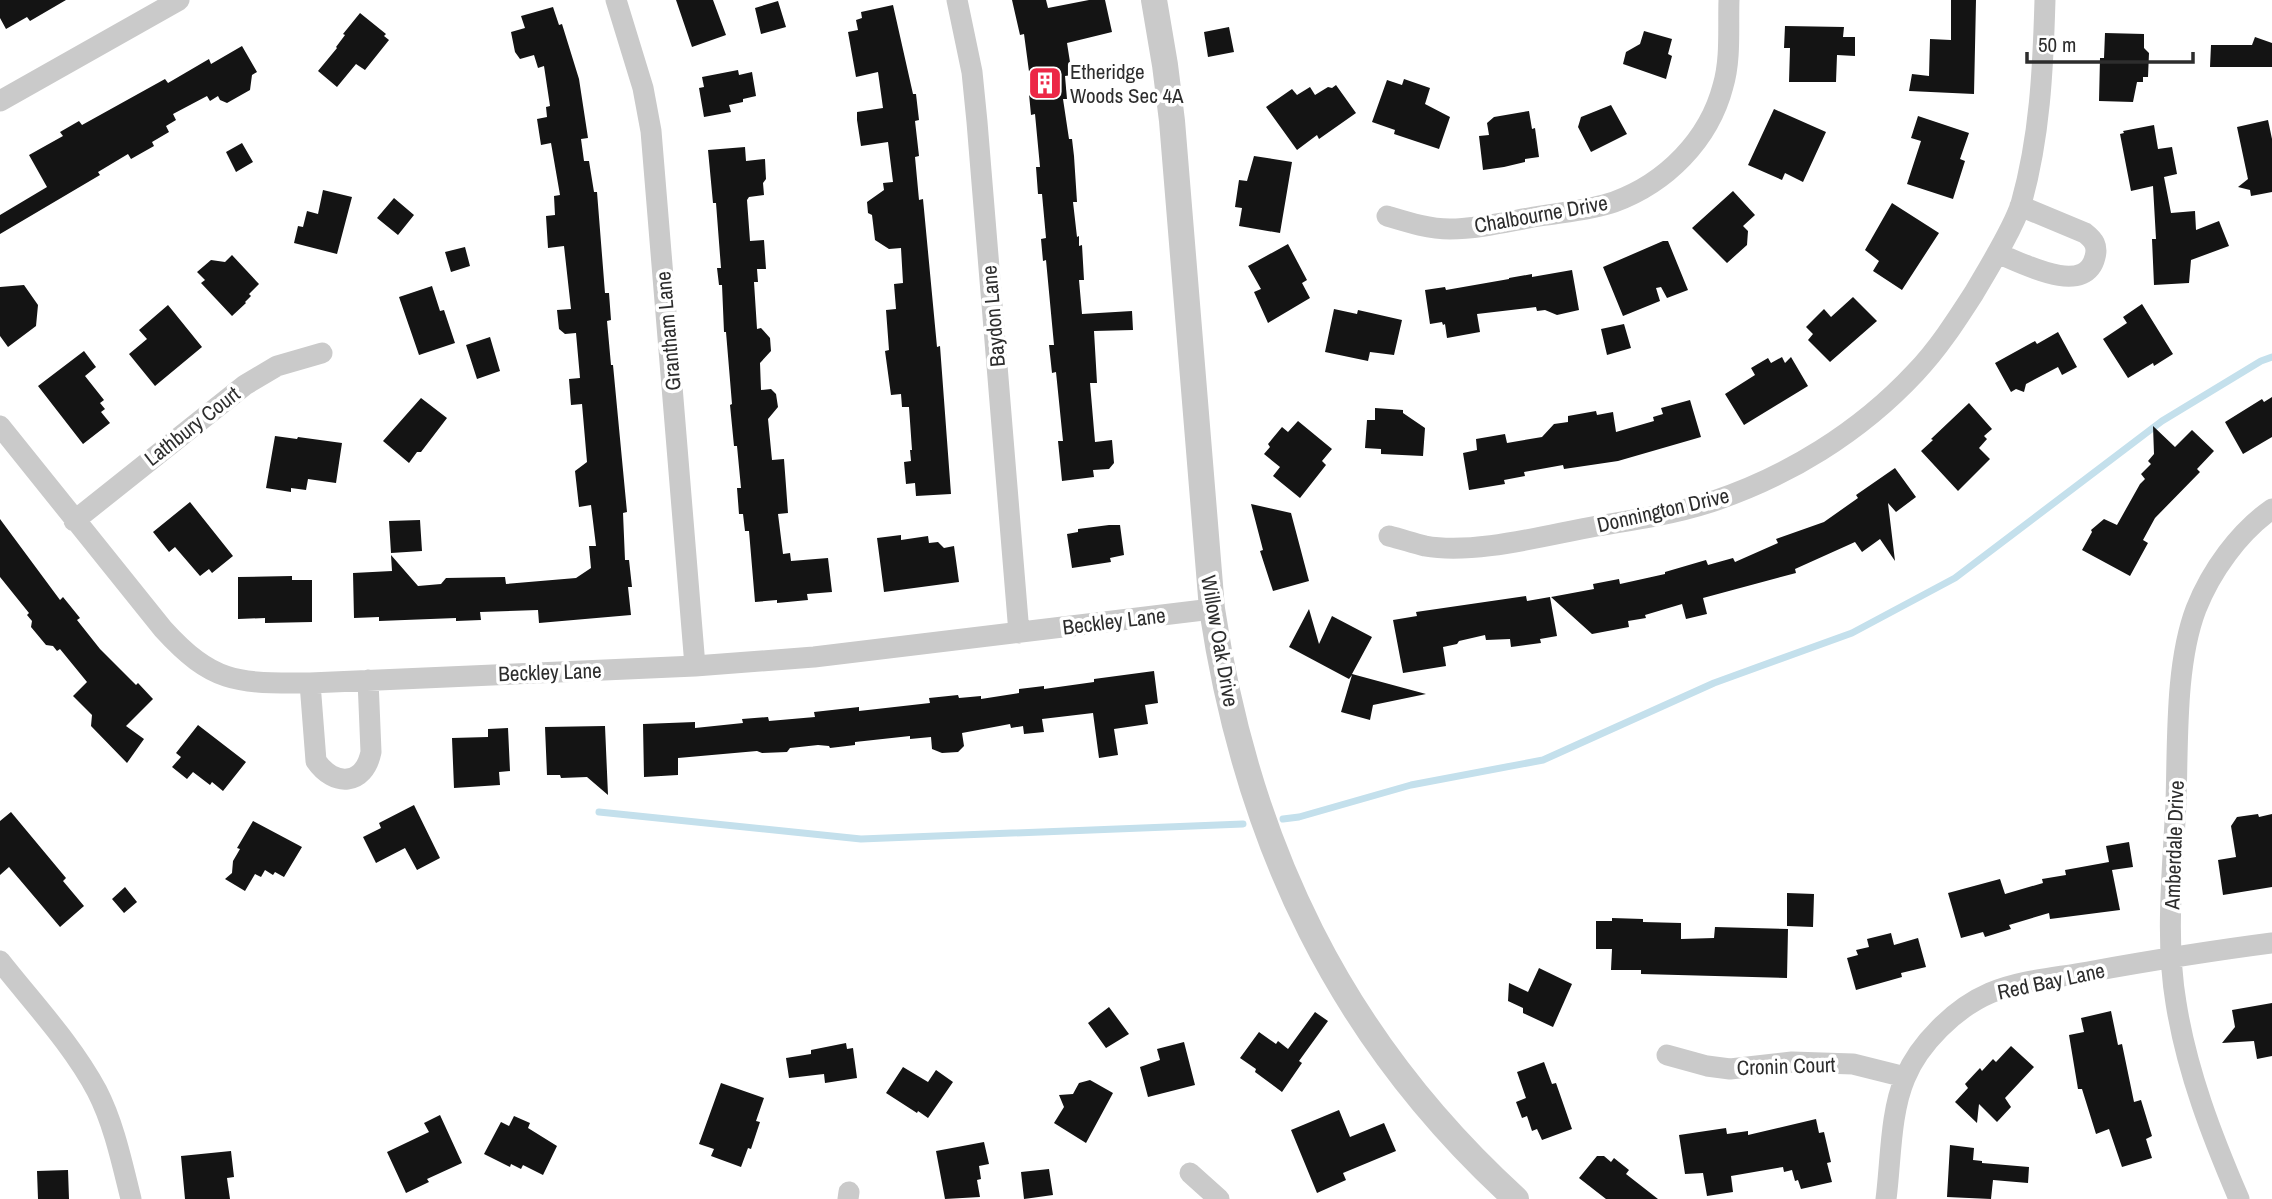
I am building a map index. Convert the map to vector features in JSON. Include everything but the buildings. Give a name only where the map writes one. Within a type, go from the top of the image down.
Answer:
[{"type":"street","points":[[0,101],[179,0]]},
{"type":"street","name":"Grantham Lane","points":[[616,0],[632,47],[651,131],[695,666]]},
{"type":"street","name":"Baydon Lane","points":[[957,0],[972,72],[977,122],[1019,633]]},
{"type":"street","name":"Willow Oak Drive","points":[[1154,0],[1172,121],[1212,609],[1224,681],[1255,800],[1307,927],[1374,1038],[1425,1106],[1482,1168],[1516,1199]]},
{"type":"street","name":"Chalbourne Drive","points":[[1387,216],[1438,228],[1481,226],[1603,205],[1645,187],[1679,163],[1706,126],[1719,99],[1728,50],[1729,0]]},
{"type":"street","name":"Donnington Drive","points":[[1389,536],[1426,546],[1475,547],[1648,518],[1708,503],[1788,470],[1835,441],[1885,401],[1915,373],[1954,324],[1997,253],[2020,206],[2035,143],[2043,91],[2045,0]]},
{"type":"street","points":[[1997,253],[2060,277],[2081,274],[2091,267],[2096,248],[2093,239],[2085,233],[2020,206]]},
{"type":"street","name":"Lathbury Court","points":[[74,521],[245,385],[277,366],[322,353]]},
{"type":"street","name":"Beckley Lane","points":[[0,426],[163,629],[191,657],[211,671],[233,680],[310,683],[695,666],[814,657],[1212,609]]},
{"type":"street","name":"Amberdale Drive","points":[[2239,1199],[2211,1132],[2175,1003],[2171,956],[2176,796],[2185,649],[2196,608],[2211,578],[2242,536],[2272,509]]},
{"type":"street","points":[[310,683],[317,761],[322,770],[346,779],[365,771],[369,764],[371,752],[368,680]]},
{"type":"street","name":"Red Bay Lane","points":[[1886,1199],[1898,1100],[1905,1077],[1919,1053],[1952,1017],[1988,994],[2023,983],[2171,956],[2272,943]]},
{"type":"street","points":[[0,961],[64,1041],[97,1091],[118,1147],[131,1199]]},
{"type":"street","name":"Cronin Court","points":[[1667,1055],[1730,1069],[1792,1062],[1853,1064],[1905,1077]]},
{"type":"street","points":[[1190,1172],[1219,1199]]},
{"type":"waterway","points":[[1283,819],[1299,817],[1411,785],[1543,760],[1714,683],[1852,633],[1955,578],[2162,421],[2272,357]]},
{"type":"waterway","points":[[599,812],[861,839],[1243,824]]},
{"type":"place","name":"Etheridge Woods Sec 4A","points":[[1045,83]]}]
